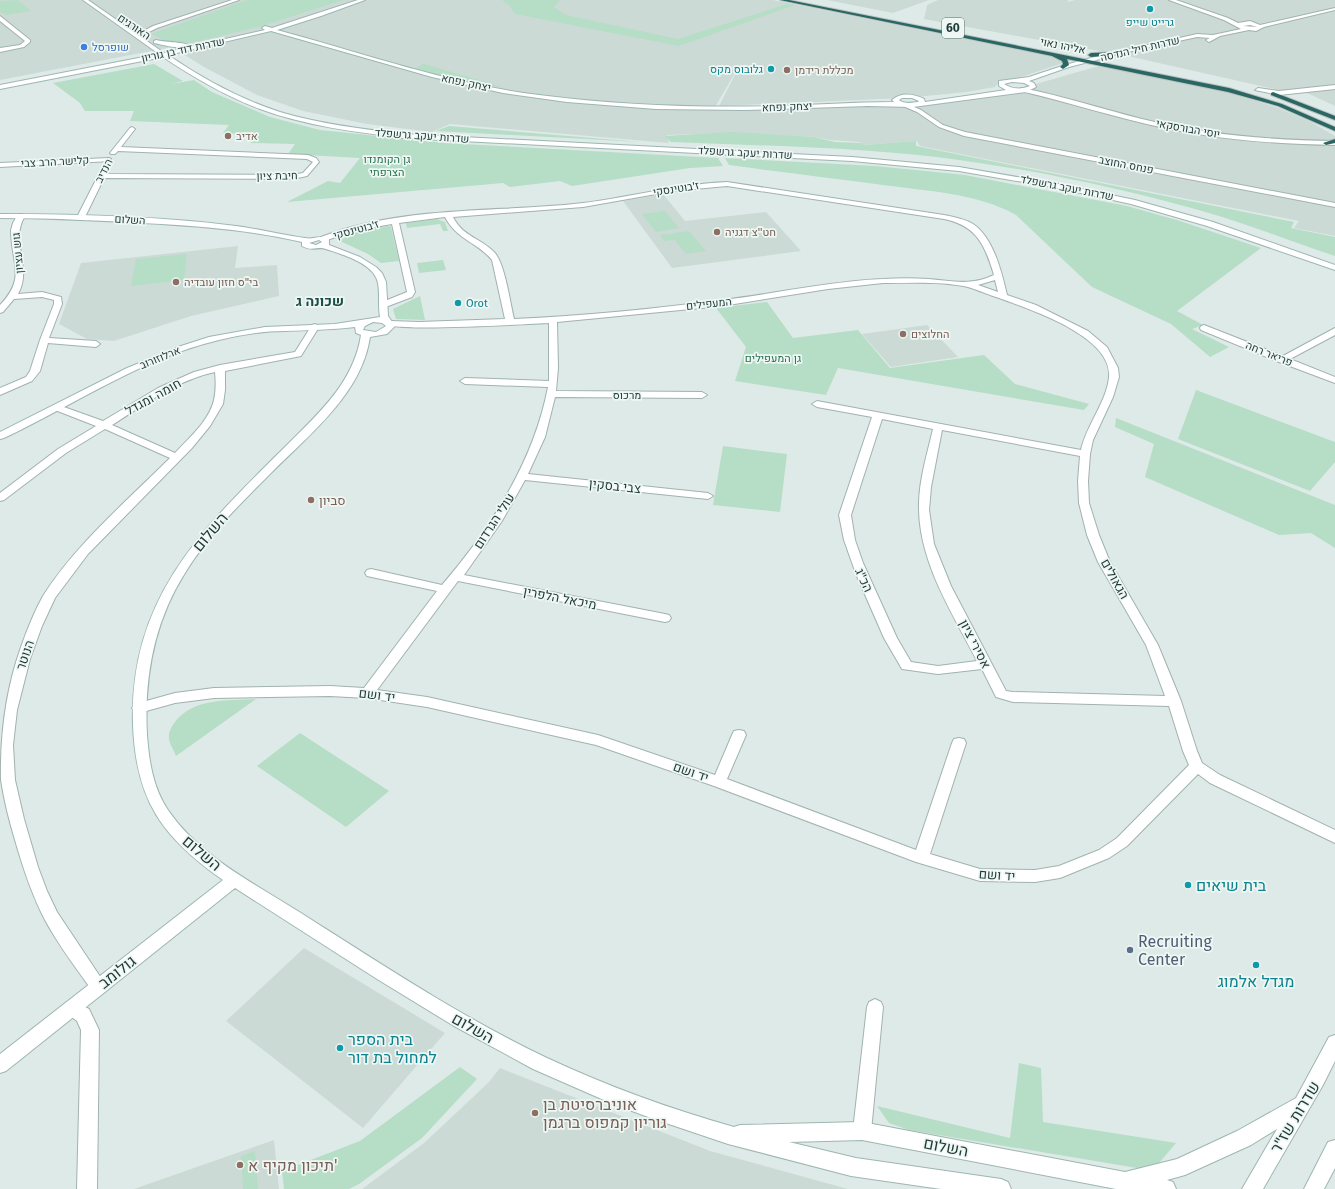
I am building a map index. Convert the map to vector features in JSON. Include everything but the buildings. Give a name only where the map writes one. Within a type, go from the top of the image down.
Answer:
[{"type":"highway","name":"אליהו נאוי","points":[[782,0],[1087,60],[1246,94],[1280,105],[1334,129]]},
{"type":"highway","points":[[1046,52],[1065,60],[1066,65],[1063,67]]},
{"type":"highway","name":"אליהו נאוי","points":[[1084,54],[1110,59],[1119,57]]},
{"type":"highway","points":[[1091,55],[1119,57]]},
{"type":"highway","points":[[1250,88],[1296,102],[1335,118]]},
{"type":"highway","points":[[1326,144],[1335,143]]},
{"type":"street","name":"האורגים","points":[[85,0],[148,37],[166,52]]},
{"type":"street","name":"האורגים","points":[[95,0],[148,37],[166,52]]},
{"type":"street","points":[[133,59],[141,52],[148,37],[155,27],[237,0]]},
{"type":"street","name":"שדרות דוד בן גוריון","points":[[201,45],[264,28],[351,0]]},
{"type":"street","name":"שדרות דוד בן גוריון","points":[[0,87],[252,35],[314,18],[363,0]]},
{"type":"street","points":[[1171,0],[1213,14],[1261,26]]},
{"type":"street","points":[[1201,37],[1211,40],[1214,39],[1213,37],[1219,35],[1250,29],[1259,29],[1262,28],[1261,26],[1276,21],[1335,10]]},
{"type":"street","points":[[1213,14],[1250,29]]},
{"type":"street","points":[[0,18],[28,42],[22,46],[0,50]]},
{"type":"street","points":[[1250,23],[1276,21]]},
{"type":"street","name":"שדרות חיל הנדסה","points":[[1087,60],[1102,57],[1119,57],[1201,37],[1230,29],[1238,25],[1250,23]]},
{"type":"street","name":"יצחק נפחא","points":[[264,28],[410,70],[489,88],[566,100],[674,107],[774,108],[903,104],[919,102]]},
{"type":"street","points":[[252,35],[287,35]]},
{"type":"street","points":[[148,37],[173,45],[201,45]]},
{"type":"street","name":"שדרות חיל הנדסה","points":[[1119,57],[1192,37],[1201,37]]},
{"type":"street","points":[[166,52],[184,57],[201,45]]},
{"type":"street","name":"שדרות יעקב גרשפלד","points":[[166,52],[175,61],[232,94],[257,105],[299,118],[343,128],[418,137],[852,159],[959,169],[1058,186],[1132,202],[1210,224],[1335,268]]},
{"type":"street","points":[[133,59],[175,61]]},
{"type":"street","name":"שדרות דוד בן גוריון","points":[[0,83],[133,59]]},
{"type":"street","name":"שדרות חיל הנדסה","points":[[1095,62],[1110,59]]},
{"type":"street","points":[[919,102],[995,90],[1002,86],[1000,84],[1004,81],[1035,78],[1063,67],[1087,60]]},
{"type":"street","points":[[919,102],[965,99],[1020,90],[1033,87],[1039,81],[1056,74],[1095,62]]},
{"type":"street","name":"שדרות יעקב גרשפלד","points":[[218,79],[256,98],[288,110],[332,121],[376,128],[454,135],[860,155],[954,164],[1018,174],[1098,189],[1175,208],[1335,261]]},
{"type":"street","name":"יוסי הבורסקאי","points":[[1020,80],[1029,83],[1044,94]]},
{"type":"street","name":"יוסי הבורסקאי","points":[[1002,86],[1044,94],[1096,109],[1187,130],[1259,139],[1326,144]]},
{"type":"street","points":[[1258,90],[1279,93],[1335,87]]},
{"type":"street","name":"יצחק נפחא","points":[[674,107],[773,106],[873,102],[895,100],[904,96],[919,102]]},
{"type":"street","points":[[895,100],[903,104]]},
{"type":"street","name":"פנחס החוצב","points":[[919,102],[923,113]]},
{"type":"street","name":"פנחס החוצב","points":[[903,104],[923,113],[941,126],[964,134],[1335,205]]},
{"type":"street","name":"הנדיב","points":[[81,217],[109,160],[132,129]]},
{"type":"street","name":"חיבת ציון","points":[[102,176],[293,177],[303,176],[316,162],[314,159],[308,157],[116,149]]},
{"type":"street","name":"קלישר הרב צבי","points":[[0,165],[109,160]]},
{"type":"street","name":"ז'בוטינסקי","points":[[324,242],[352,229],[395,221],[448,215],[581,205],[693,186],[727,184],[954,219],[966,223],[976,229],[988,248],[999,275],[1003,296]]},
{"type":"street","points":[[448,215],[458,232],[490,252],[496,260],[510,320]]},
{"type":"street","name":"השלום","points":[[0,216],[81,217],[176,223],[282,234],[307,240],[304,243],[308,246],[324,242]]},
{"type":"street","name":"גוש עציון","points":[[0,310],[17,289],[20,278],[15,231],[17,220],[21,216]]},
{"type":"street","points":[[383,305],[399,299],[411,292],[395,221]]},
{"type":"street","points":[[324,242],[369,265],[379,274],[382,282],[383,305],[387,327]]},
{"type":"street","points":[[360,260],[372,276],[374,283],[376,314],[359,326],[363,332]]},
{"type":"street","points":[[969,285],[987,281],[999,275]]},
{"type":"street","name":"המעפילים","points":[[387,327],[510,320],[553,320],[722,303],[883,280],[927,281],[969,285],[1003,296]]},
{"type":"street","points":[[0,392],[29,379],[35,371],[44,340],[58,304],[58,299],[54,296],[12,297]]},
{"type":"street","name":"הגאולים","points":[[1003,296],[1033,307],[1080,330],[1096,341],[1108,357],[1113,368],[1114,377],[1108,397],[1088,440],[1085,454],[1083,481],[1084,503],[1093,535],[1104,562],[1152,645],[1197,766],[1215,780],[1335,837]]},
{"type":"street","name":"ארלוזורוב","points":[[0,436],[138,367],[173,352],[210,340],[256,331],[334,326],[367,321],[382,320],[387,327],[363,332],[351,327],[334,326]]},
{"type":"street","name":"עולי הגרדום","points":[[367,693],[496,523],[522,476],[540,435],[553,389],[553,320]]},
{"type":"street","name":"חומה ומגדל","points":[[0,498],[44,464],[161,390],[197,374],[220,368],[298,354],[315,327]]},
{"type":"street","name":"השלום","points":[[387,327],[374,338],[363,352],[355,370],[336,400],[220,518],[202,540],[171,585],[157,615],[148,641],[140,686],[139,708],[141,748],[144,768],[151,792],[170,824],[195,850],[235,879],[422,999],[477,1031],[540,1064],[595,1088],[724,1134],[850,1166],[999,1189]]},
{"type":"street","name":"פריאר רחה","points":[[1204,328],[1335,380]]},
{"type":"street","points":[[1282,360],[1335,331]]},
{"type":"street","name":"השלום","points":[[363,332],[363,352]]},
{"type":"street","points":[[44,340],[96,344]]},
{"type":"street","name":"הנוטר","points":[[99,987],[63,935],[46,906],[28,859],[15,815],[8,778],[7,745],[11,710],[20,666],[34,629],[49,598],[84,553],[176,457],[210,418],[218,403],[221,388],[220,368]]},
{"type":"street","name":"מרכוס","points":[[465,381],[553,389],[702,395]]},
{"type":"street","points":[[816,404],[1085,454]]},
{"type":"street","points":[[58,408],[104,425],[176,457]]},
{"type":"street","name":"הכ\"ג","points":[[878,415],[845,515],[846,531],[853,556],[895,647],[907,666],[938,670],[985,664]]},
{"type":"street","name":"אסירי ציון","points":[[938,426],[926,487],[924,510],[928,544],[945,586],[1001,694],[1013,697],[1174,701]]},
{"type":"street","name":"צבי בסקין","points":[[522,476],[708,496]]},
{"type":"street","points":[[371,573],[445,589]]},
{"type":"street","name":"מיכאל הלפרין","points":[[456,577],[665,618]]},
{"type":"street","name":"יד ושם","points":[[139,708],[186,696],[214,692],[330,691],[367,693],[427,702],[598,740],[719,782],[921,858],[980,875],[1034,876],[1060,872],[1104,854],[1122,842],[1197,766]]},
{"type":"street","points":[[719,782],[739,735]]},
{"type":"street","points":[[921,858],[960,743]]},
{"type":"street","name":"גולומב","points":[[0,1065],[235,879]]},
{"type":"street","points":[[862,1131],[876,1007]]},
{"type":"street","points":[[72,1008],[83,1015],[90,1030],[87,1189]]},
{"type":"street","name":"שדרות שז\"ר","points":[[1252,1189],[1317,1079],[1335,1043]]},
{"type":"street","points":[[1124,1181],[1178,1168],[1244,1138],[1302,1104]]},
{"type":"street","name":"השלום","points":[[724,1134],[862,1131],[1166,1189]]},
{"type":"street","points":[[1314,1189],[1335,1149]]},
{"type":"shaded area","points":[[0,0],[773,0],[1054,57],[1060,59],[1063,63],[1018,78],[1000,81],[995,87],[967,92],[905,98],[719,106],[743,59],[714,109],[758,110],[932,103],[1008,92],[1095,67],[1109,67],[1228,92],[1278,108],[1311,122],[1335,136],[1335,236],[1294,228],[1299,221],[920,146],[917,141],[863,145],[860,142],[830,140],[815,137],[729,133],[667,135],[669,143],[450,124],[432,132],[367,124],[303,111],[257,95],[204,67],[172,47],[0,80]]},
{"type":"shaded area","points":[[827,0],[929,0],[893,13]]},
{"type":"shaded area","points":[[938,0],[1070,0],[1067,1],[1068,2],[1075,0],[1335,0],[1335,106],[1305,92],[1279,90],[1132,57],[924,19],[927,5]]},
{"type":"shaded area","points":[[663,194],[685,221],[766,212],[801,251],[672,268],[623,201]]},
{"type":"shaded area","name":"בי\"ס חזון עובדיה","points":[[238,246],[235,268],[277,265],[279,296],[191,316],[114,341],[87,339],[59,324],[81,263]]},
{"type":"shaded area","points":[[927,325],[958,357],[891,367],[862,334]]},
{"type":"shaded area","points":[[304,948],[445,1033],[363,1128],[226,1021]]},
{"type":"shaded area","name":"אוניברסיטת בן גוריון קמפוס ברגמן","points":[[500,1068],[710,1151],[848,1189],[362,1189],[424,1143],[488,1083]]},
{"type":"shaded area","name":"תיכון מקיף א'","points":[[274,1140],[279,1189],[134,1189]]},
{"type":"green space","points":[[18,0],[31,11],[7,15],[0,12],[0,1]]},
{"type":"green space","points":[[247,0],[343,0],[262,26],[191,43],[174,43],[151,34]]},
{"type":"green space","points":[[502,0],[560,0],[554,7],[566,15],[678,39],[787,4],[795,5],[679,46],[515,14],[509,5]]},
{"type":"green space","points":[[421,63],[506,88],[456,79],[415,69],[421,65]]},
{"type":"green space","name":"גן הקומנדו הצרפתי","points":[[154,64],[183,81],[171,84],[194,80],[212,92],[270,117],[320,130],[444,143],[718,158],[723,166],[690,168],[572,186],[560,181],[510,187],[503,183],[287,202],[328,181],[340,183],[360,158],[288,154],[295,144],[250,143],[260,135],[223,133],[229,125],[130,121],[134,111],[85,111],[80,103],[53,83]]},
{"type":"green space","points":[[449,126],[641,142],[436,131]]},
{"type":"green space","points":[[732,132],[814,137],[835,142],[861,143],[864,145],[916,141],[916,146],[1294,222],[1291,228],[1335,237],[1335,256],[1219,216],[1188,207],[1125,191],[1030,171],[929,156],[856,150],[671,142],[665,136]]},
{"type":"green space","points":[[725,158],[875,166],[965,175],[1127,206],[1180,221],[1261,248],[1177,311],[1203,325],[1192,329],[1229,347],[1210,357],[1171,324],[1092,287],[1016,215],[1001,208],[968,197],[934,191],[729,165]]},
{"type":"green space","points":[[665,211],[679,228],[656,232],[642,214]]},
{"type":"green space","points":[[437,219],[445,222],[448,231],[443,231],[440,224],[407,228],[406,223]]},
{"type":"green space","points":[[389,226],[391,227],[399,261],[381,263],[368,254],[340,241],[350,234]]},
{"type":"green space","points":[[689,231],[706,251],[686,254],[675,240],[664,241],[660,235]]},
{"type":"green space","points":[[187,254],[184,280],[131,286],[136,259]]},
{"type":"green space","points":[[443,260],[446,270],[419,273],[417,263]]},
{"type":"green space","points":[[420,296],[425,320],[396,319],[393,309]]},
{"type":"green space","name":"גן המעפילים","points":[[767,302],[793,338],[858,330],[890,368],[984,355],[1015,384],[1089,404],[1084,410],[838,368],[826,395],[735,381],[746,347],[716,308]]},
{"type":"green space","points":[[1196,390],[1335,442],[1335,462],[1310,491],[1178,439]]},
{"type":"green space","points":[[1116,418],[1335,505],[1335,548],[1311,533],[1279,535],[1145,477],[1154,444],[1115,427]]},
{"type":"green space","points":[[723,446],[787,454],[780,512],[713,505]]},
{"type":"green space","points":[[256,699],[176,756],[169,734],[170,729],[183,714],[202,704]]},
{"type":"green space","points":[[300,733],[389,791],[346,827],[257,766]]},
{"type":"green space","points":[[1019,1063],[1041,1068],[1043,1122],[1176,1143],[1159,1163],[1143,1169],[909,1130],[889,1123],[877,1106],[1010,1138]]},
{"type":"green space","points":[[460,1067],[477,1079],[422,1138],[359,1184],[349,1189],[284,1189],[282,1171],[360,1141]]},
{"type":"green space","points":[[255,1151],[258,1189],[243,1189],[241,1156]]},
{"type":"place","name":"גרייט שייפ","points":[[1150,9]]},
{"type":"place","name":"שופרסל","points":[[84,47]]},
{"type":"place","name":"גלובוס מקס","points":[[771,69]]},
{"type":"place","name":"מכללת רידמן","points":[[787,70]]},
{"type":"place","name":"אדיב","points":[[228,136]]},
{"type":"place","name":"חט''צ דגניה","points":[[717,232]]},
{"type":"place","name":"בי\"ס חזון עובדיה","points":[[176,282]]},
{"type":"place","name":"Orot","points":[[458,303]]},
{"type":"place","name":"החלוצים","points":[[903,334]]},
{"type":"place","name":"סביון","points":[[311,500]]},
{"type":"place","name":"בית שיאים","points":[[1188,885]]},
{"type":"place","name":"Recruiting Center","points":[[1130,950]]},
{"type":"place","name":"מגדל אלמוג","points":[[1256,965]]},
{"type":"place","name":"בית הספר למחול בת דור","points":[[340,1048]]},
{"type":"place","name":"אוניברסיטת בן גוריון קמפוס ברגמן","points":[[535,1113]]},
{"type":"place","name":"תיכון מקיף א'","points":[[240,1165]]},
{"type":"district","name":"שכונה ג","points":[[320,301]]}]
